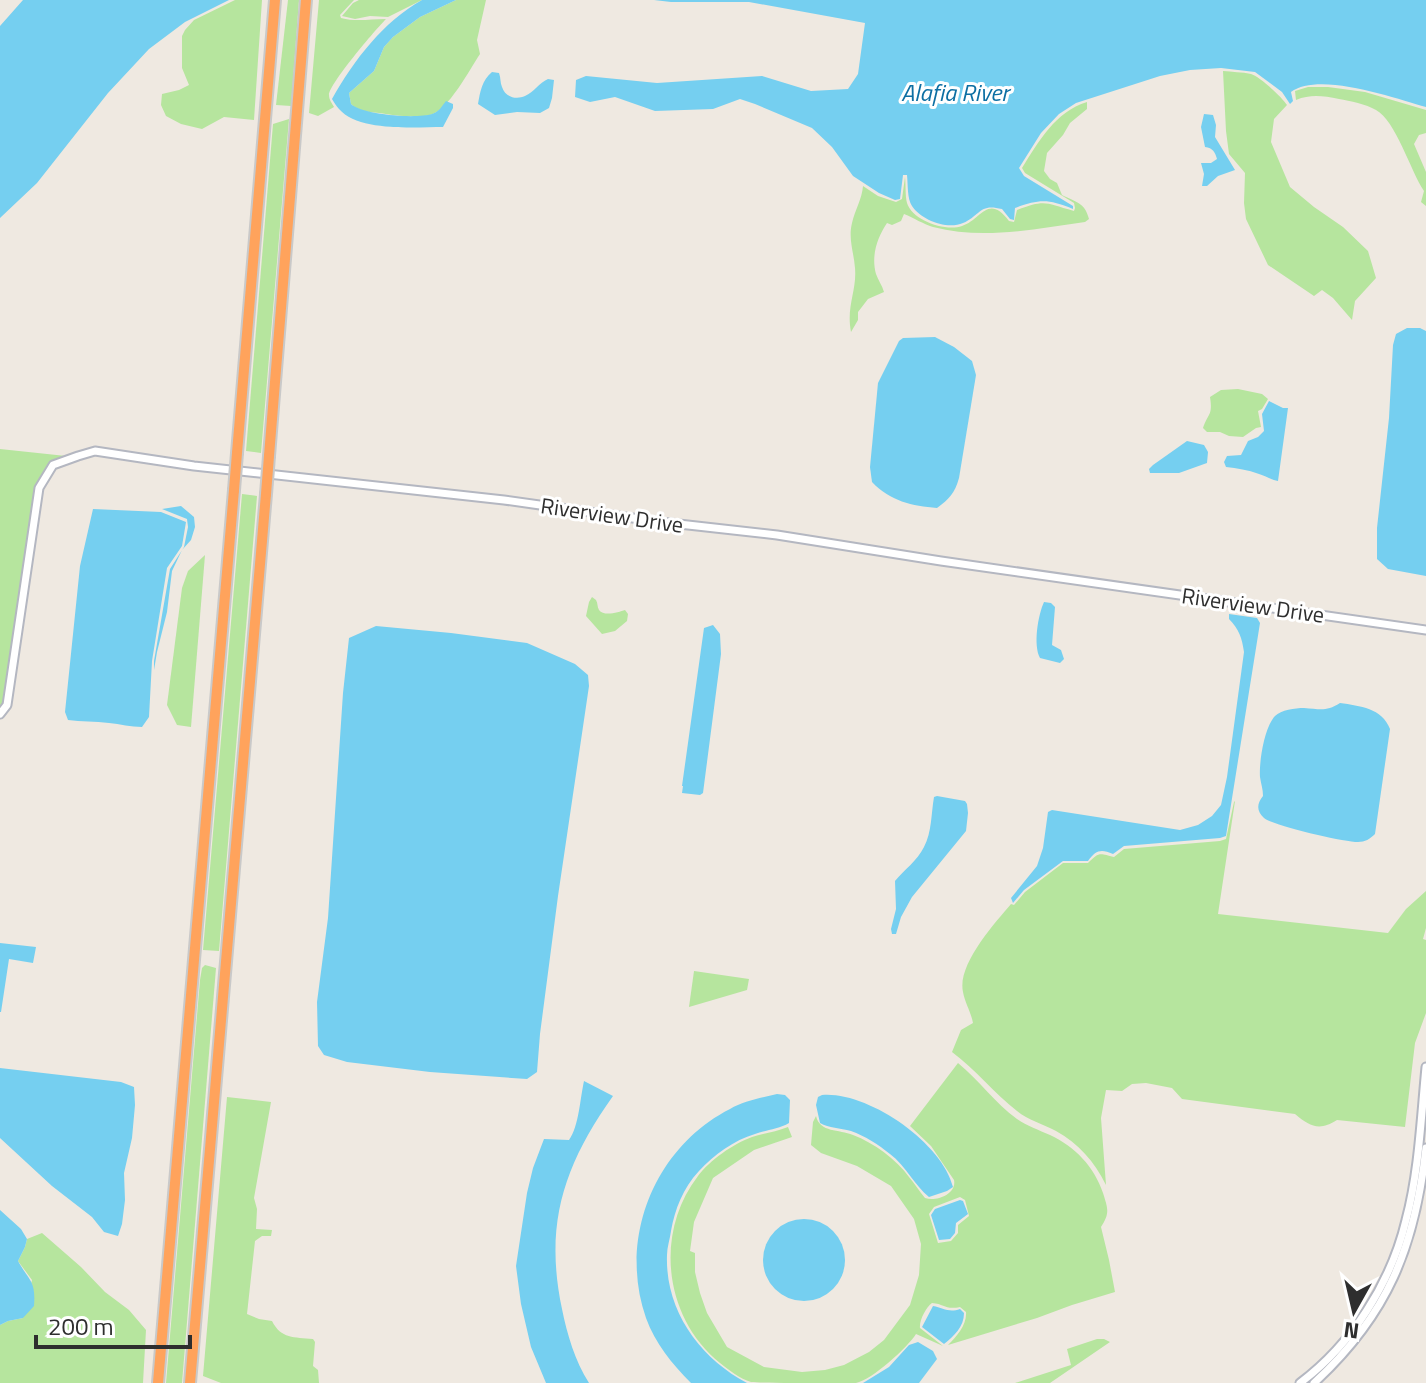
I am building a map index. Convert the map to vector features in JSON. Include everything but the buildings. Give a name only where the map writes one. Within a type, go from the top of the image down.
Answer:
[{"type":"highway","points":[[158,1383],[275,0]]},
{"type":"highway","points":[[190,1383],[306,0]]},
{"type":"street","name":"Riverview Drive","points":[[0,714],[7,705],[39,488],[53,465],[95,451],[194,466],[504,500],[777,535],[1426,630]]},
{"type":"street","points":[[1300,1383],[1330,1357],[1360,1321],[1395,1266],[1412,1191],[1426,1067]]},
{"type":"street","points":[[1314,1383],[1336,1363],[1380,1305],[1415,1222],[1426,1148]]},
{"type":"green space","points":[[235,0],[262,0],[254,120],[224,117],[202,129],[181,124],[166,116],[161,105],[162,94],[189,85],[182,68],[182,36],[194,20]]},
{"type":"green space","points":[[288,0],[299,0],[291,106],[276,105]]},
{"type":"green space","points":[[319,0],[354,0],[340,15],[341,18],[386,19],[336,80],[329,97],[334,107],[318,116],[309,113]]},
{"type":"green space","points":[[359,0],[422,0],[388,17],[355,19],[342,16]]},
{"type":"green space","points":[[456,0],[486,0],[477,40],[480,54],[444,106],[430,115],[414,117],[367,112],[351,104],[349,93],[374,71],[384,47],[393,37],[420,17]]},
{"type":"green space","points":[[1223,71],[1251,74],[1284,101],[1287,105],[1274,119],[1271,142],[1290,187],[1343,227],[1368,251],[1376,278],[1355,301],[1352,320],[1322,290],[1314,296],[1268,265],[1246,219],[1245,173],[1229,154]]},
{"type":"green space","points":[[1308,87],[1365,92],[1426,110],[1426,133],[1419,135],[1414,144],[1426,172],[1426,206],[1421,202],[1424,191],[1383,116],[1368,106],[1333,98],[1312,96],[1296,100],[1295,91]]},
{"type":"green space","points":[[1087,102],[1087,109],[1070,123],[1047,153],[1044,171],[1057,183],[1062,195],[1082,206],[1089,219],[1028,230],[971,233],[933,227],[904,214],[901,221],[892,225],[887,223],[876,247],[875,267],[884,292],[868,299],[858,312],[858,320],[851,332],[855,276],[851,229],[863,186],[878,196],[896,202],[902,199],[905,177],[906,200],[910,209],[915,215],[938,226],[962,226],[990,209],[1014,222],[1017,210],[1034,204],[1046,203],[1074,211],[1074,203],[1025,173],[1022,168],[1057,120]]},
{"type":"green space","points":[[289,119],[261,453],[246,451],[273,124]]},
{"type":"green space","points":[[1238,389],[1262,394],[1268,399],[1258,411],[1261,427],[1243,437],[1207,432],[1203,428],[1210,411],[1210,397],[1221,390]]},
{"type":"green space","points":[[0,449],[66,456],[52,463],[33,498],[5,704],[0,710]]},
{"type":"green space","points":[[242,494],[257,496],[219,951],[203,950]]},
{"type":"green space","points":[[205,555],[191,727],[177,725],[167,705],[182,588],[188,571]]},
{"type":"green space","points":[[592,597],[601,612],[625,610],[627,621],[615,631],[602,634],[586,616]]},
{"type":"green space","points":[[1235,801],[1218,914],[1388,933],[1406,909],[1426,891],[1423,939],[1426,940],[1426,1013],[1415,1043],[1405,1127],[1337,1120],[1325,1126],[1315,1126],[1295,1114],[1182,1099],[1172,1088],[1132,1084],[1122,1091],[1106,1090],[1101,1118],[1106,1185],[1079,1147],[1017,1111],[952,1052],[961,1030],[973,1023],[963,992],[966,970],[978,945],[1011,904],[1014,905],[1025,892],[1063,863],[1088,863],[1097,855],[1114,857],[1124,849],[1226,839]]},
{"type":"green space","points":[[205,965],[216,968],[182,1383],[166,1383],[200,980]]},
{"type":"green space","points":[[694,971],[749,979],[747,990],[689,1007]]},
{"type":"green space","points":[[958,1063],[1017,1119],[1059,1140],[1075,1152],[1094,1174],[1106,1203],[1107,1214],[1101,1227],[1115,1292],[948,1345],[963,1326],[966,1312],[960,1307],[932,1303],[923,1314],[920,1328],[943,1346],[916,1334],[889,1362],[856,1383],[751,1382],[720,1363],[701,1344],[687,1323],[677,1299],[672,1274],[671,1248],[675,1223],[684,1199],[698,1176],[715,1158],[737,1144],[788,1127],[792,1137],[754,1150],[713,1178],[694,1222],[690,1251],[695,1253],[695,1272],[707,1313],[727,1347],[764,1367],[802,1372],[825,1370],[844,1365],[884,1340],[910,1305],[919,1275],[921,1244],[914,1219],[891,1186],[857,1166],[821,1153],[811,1145],[813,1122],[816,1116],[826,1128],[853,1135],[877,1147],[898,1164],[925,1198],[945,1196],[952,1189],[954,1180],[931,1146],[910,1126]],"holes":[[[960,1197],[965,1200],[969,1216],[958,1225],[958,1233],[951,1241],[938,1243],[929,1214],[934,1207]]]},
{"type":"green space","points":[[227,1097],[271,1102],[254,1198],[256,1229],[272,1230],[271,1236],[262,1236],[255,1241],[247,1314],[272,1321],[289,1336],[313,1339],[313,1366],[318,1370],[319,1383],[221,1383],[203,1376]]},
{"type":"green space","points":[[42,1233],[105,1292],[129,1310],[146,1330],[143,1383],[0,1383],[0,1325],[23,1318],[32,1280],[18,1261],[27,1239]]},
{"type":"green space","points":[[1097,1339],[1110,1342],[1050,1383],[1015,1383],[1071,1365],[1067,1349]]},
{"type":"water","points":[[23,0],[229,0],[185,22],[149,49],[108,93],[37,183],[0,218],[0,26]]},
{"type":"water","points":[[422,0],[456,0],[420,17],[393,37],[384,47],[374,71],[349,93],[351,104],[357,108],[390,115],[432,114],[446,101],[453,104],[453,108],[443,127],[388,127],[360,122],[348,116],[332,99],[341,84],[382,31]]},
{"type":"water","name":"Alafia River","points":[[654,0],[1426,0],[1426,107],[1357,88],[1319,84],[1291,92],[1293,101],[1290,104],[1282,92],[1255,72],[1221,68],[1160,76],[1076,103],[1059,114],[1041,133],[1019,168],[1024,176],[1073,206],[1073,209],[1057,203],[1038,202],[1015,208],[1014,220],[1002,209],[989,208],[963,223],[942,224],[922,216],[912,206],[907,175],[903,175],[900,199],[879,193],[853,176],[832,147],[812,128],[755,104],[740,99],[713,109],[655,111],[615,97],[590,102],[575,97],[576,80],[586,76],[657,83],[762,76],[811,91],[848,89],[858,74],[865,23],[749,2]]},
{"type":"water","points":[[492,72],[499,73],[503,90],[515,98],[528,94],[548,79],[554,80],[549,108],[540,113],[495,115],[478,104],[484,82]]},
{"type":"water","points":[[1204,114],[1213,115],[1215,137],[1235,170],[1218,176],[1207,186],[1202,186],[1204,174],[1201,163],[1211,163],[1217,159],[1210,148],[1205,147],[1201,127]]},
{"type":"water","points":[[1407,328],[1426,331],[1426,576],[1388,569],[1377,559],[1393,345],[1396,334]]},
{"type":"water","points":[[935,337],[972,361],[976,375],[959,478],[951,495],[937,508],[910,504],[886,494],[872,482],[870,467],[878,383],[899,341],[903,338]]},
{"type":"water","points":[[1269,401],[1288,408],[1278,481],[1251,471],[1226,467],[1224,462],[1227,456],[1241,455],[1248,441],[1264,431],[1262,414]]},
{"type":"water","points":[[1187,441],[1204,445],[1208,452],[1207,463],[1179,473],[1150,473],[1153,465]]},
{"type":"water","points":[[181,506],[194,517],[195,527],[191,540],[182,550],[187,519],[162,509]]},
{"type":"water","points":[[93,509],[161,512],[186,522],[182,546],[167,568],[152,661],[149,717],[142,727],[68,720],[65,712],[80,566]]},
{"type":"water","points":[[182,551],[172,571],[167,612],[154,670],[170,569]]},
{"type":"water","points":[[1044,602],[1055,607],[1052,645],[1061,650],[1064,659],[1060,663],[1040,658],[1038,652],[1037,630]]},
{"type":"water","points":[[1229,614],[1257,618],[1260,623],[1226,836],[1124,846],[1113,854],[1096,853],[1088,861],[1063,861],[1024,890],[1013,903],[1011,898],[1037,866],[1048,812],[1052,810],[1180,830],[1198,825],[1221,805],[1244,652],[1240,634],[1229,619]]},
{"type":"water","points":[[713,625],[720,634],[721,654],[703,793],[682,793],[704,628]]},
{"type":"water","points":[[376,626],[527,643],[575,664],[588,675],[537,1072],[527,1079],[347,1062],[324,1055],[318,1046],[317,1002],[328,918],[349,638]]},
{"type":"water","points":[[1340,703],[1376,712],[1390,729],[1375,834],[1361,842],[1325,837],[1281,825],[1264,818],[1259,810],[1263,796],[1261,754],[1271,721],[1288,710],[1327,709]]},
{"type":"water","points":[[934,797],[965,801],[968,813],[966,831],[912,897],[896,934],[892,934],[896,909],[895,881],[927,841]]},
{"type":"water","points":[[0,943],[36,947],[33,963],[9,959],[1,1012],[0,1012]]},
{"type":"water","points":[[0,1068],[121,1082],[134,1087],[132,1138],[124,1173],[125,1200],[118,1236],[104,1232],[92,1217],[52,1186],[0,1138]]},
{"type":"water","points":[[584,1081],[613,1096],[582,1146],[571,1171],[562,1196],[555,1250],[566,1328],[589,1383],[546,1383],[531,1347],[516,1266],[533,1168],[544,1139],[569,1140],[577,1120]]},
{"type":"water","points":[[777,1094],[785,1095],[790,1100],[789,1123],[747,1137],[718,1154],[688,1184],[675,1215],[667,1255],[668,1276],[679,1314],[714,1360],[747,1383],[691,1383],[665,1353],[646,1318],[638,1288],[640,1227],[649,1198],[681,1146],[730,1109]]},
{"type":"water","points":[[818,1097],[860,1101],[900,1123],[934,1153],[953,1187],[929,1197],[896,1159],[877,1144],[851,1131],[820,1123],[816,1105]]},
{"type":"water","points":[[960,1200],[968,1214],[956,1223],[955,1233],[950,1239],[939,1240],[931,1215],[935,1209]]},
{"type":"water","points":[[0,1210],[21,1229],[27,1239],[18,1261],[31,1281],[34,1306],[23,1318],[0,1325]]},
{"type":"water","points":[[804,1219],[820,1223],[833,1231],[841,1244],[845,1260],[841,1276],[833,1289],[820,1297],[804,1301],[788,1297],[775,1289],[767,1276],[763,1260],[767,1244],[775,1231],[788,1223]]},
{"type":"water","points":[[933,1306],[960,1309],[964,1313],[960,1327],[944,1344],[922,1327]]},
{"type":"water","points":[[918,1342],[933,1351],[937,1359],[919,1383],[863,1383],[889,1367],[909,1345]]}]
